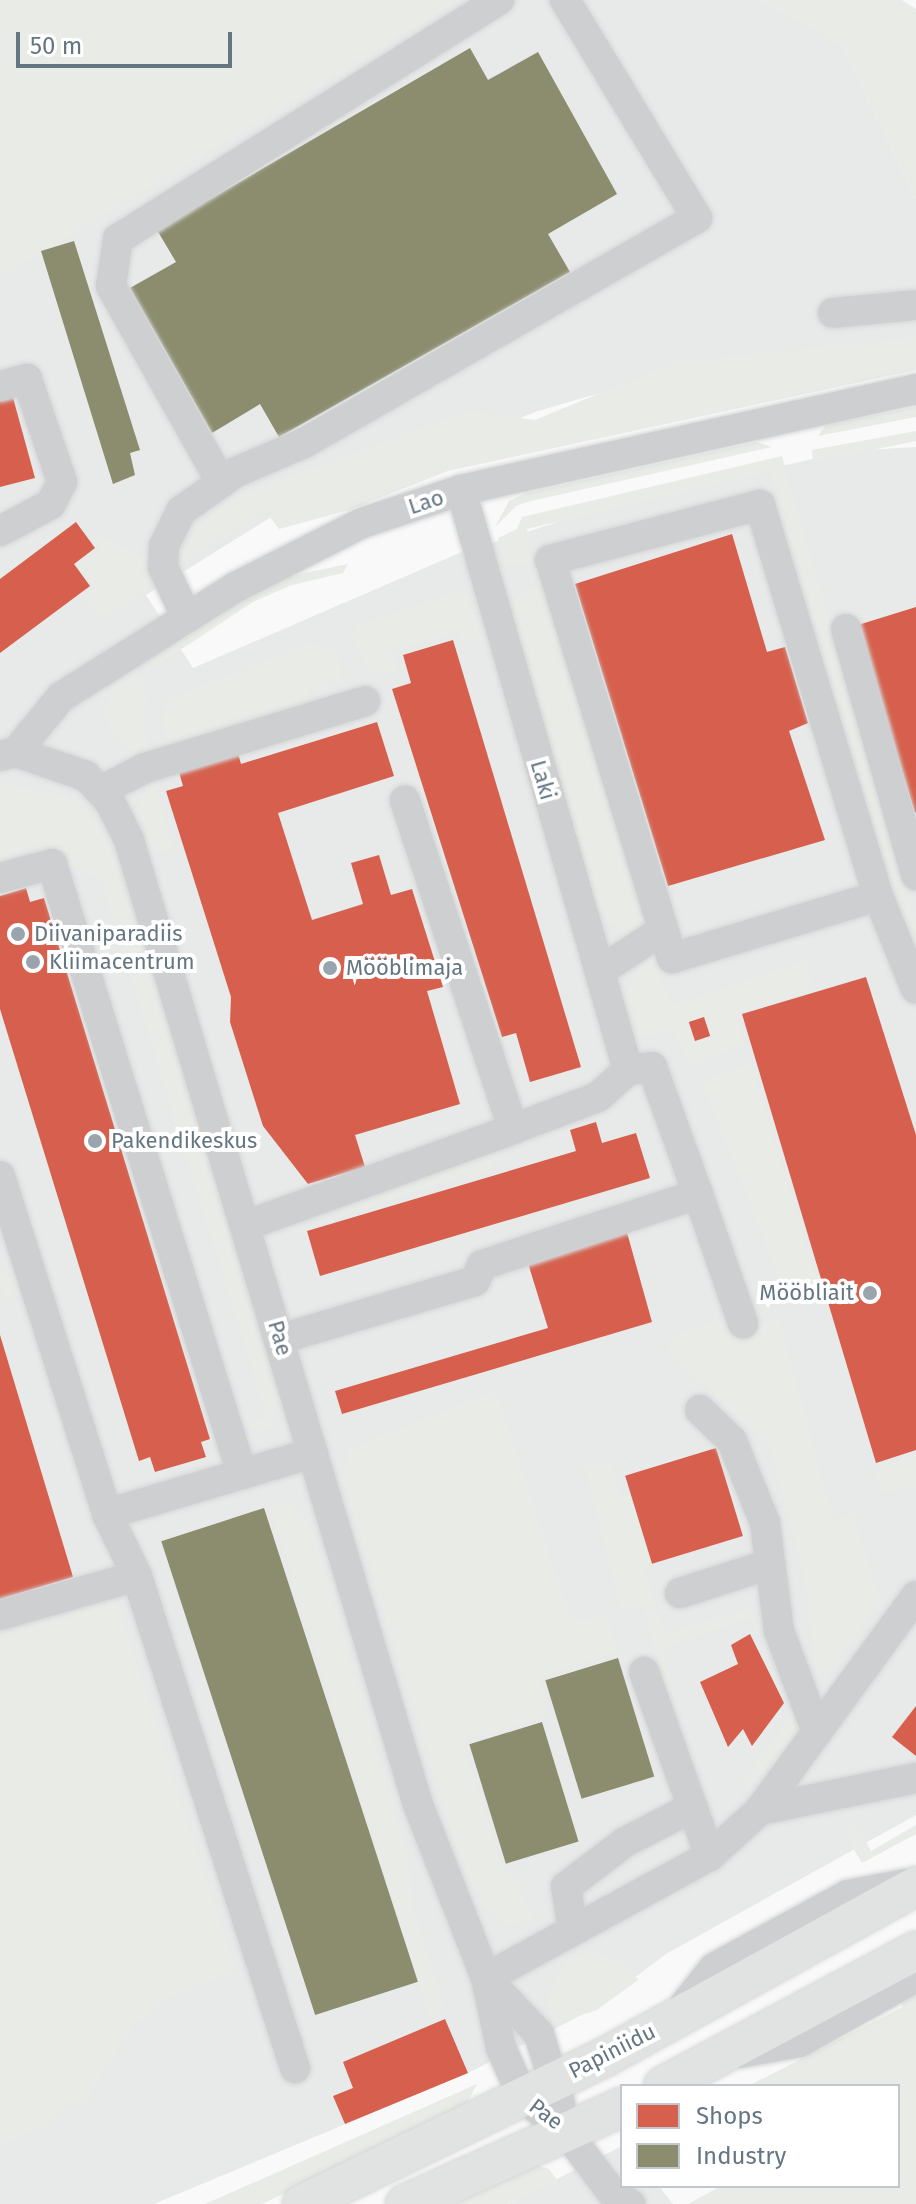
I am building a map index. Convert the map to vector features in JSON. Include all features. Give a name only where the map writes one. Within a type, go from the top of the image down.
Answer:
[{"type":"main road","name":"Papiniidu","points":[[302,2204],[674,2018],[916,1884]]},
{"type":"main road","points":[[667,2084],[916,1951]]},
{"type":"main road","points":[[405,2204],[620,2108]]},
{"type":"street","points":[[221,482],[111,286],[118,239],[499,0]]},
{"type":"street","points":[[187,618],[163,567],[164,546],[181,511],[221,482],[304,443],[697,218],[565,0]]},
{"type":"street","points":[[833,313],[916,305]]},
{"type":"street","points":[[0,386],[27,379],[62,482],[51,504],[0,531]]},
{"type":"street","name":"Lao","points":[[8,754],[61,697],[187,618],[313,545],[461,490],[916,389]]},
{"type":"street","name":"Laki","points":[[461,490],[628,1070]]},
{"type":"street","points":[[878,896],[672,958],[550,560],[760,505],[878,896],[916,989]]},
{"type":"street","points":[[846,629],[916,875]]},
{"type":"street","points":[[100,791],[145,768],[365,701]]},
{"type":"street","name":"Pae","points":[[8,754],[86,776],[100,791],[129,840],[435,1857],[486,1978],[539,2034],[539,2088],[567,2133]]},
{"type":"street","points":[[405,800],[513,1129]]},
{"type":"street","points":[[0,878],[52,864],[242,1474]]},
{"type":"street","points":[[600,971],[663,930]]},
{"type":"street","points":[[247,1225],[598,1097],[628,1070],[652,1067],[743,1323]]},
{"type":"street","points":[[0,1176],[9,1238],[107,1514],[137,1576],[295,2068]]},
{"type":"street","points":[[280,1339],[475,1281],[482,1265],[698,1194]]},
{"type":"street","points":[[700,1410],[732,1441],[765,1523],[779,1631],[817,1732]]},
{"type":"street","points":[[107,1514],[313,1453]]},
{"type":"street","points":[[680,1593],[770,1564]]},
{"type":"street","points":[[0,1615],[137,1576]]},
{"type":"street","points":[[486,1978],[710,1856],[760,1810],[916,1596]]},
{"type":"street","points":[[644,1672],[710,1856]]},
{"type":"street","points":[[760,1810],[916,1778]]},
{"type":"street","points":[[573,1930],[566,1887],[625,1842],[693,1807]]},
{"type":"street","points":[[717,2057],[800,2042],[916,1977]]},
{"type":"street","points":[[567,2133],[613,2194],[630,2204]]},
{"type":"shaded area","points":[[0,0],[459,0],[0,278]]},
{"type":"shaded area","points":[[456,0],[758,0],[840,43],[916,198],[916,338],[679,370],[538,411],[276,514],[146,595],[193,668],[457,554],[615,504],[848,451],[916,447],[916,1815],[666,1954],[593,2009],[468,2073],[154,2204],[0,2204],[0,267]]},
{"type":"shaded area","points":[[758,0],[902,0],[916,9],[916,198],[840,43]]},
{"type":"shaded area","points":[[916,337],[916,370],[448,471],[349,510],[279,529],[266,512],[180,564],[194,531],[225,500],[468,411],[535,420],[675,362]]},
{"type":"shaded area","points":[[916,407],[916,417],[818,436],[826,425]]},
{"type":"shaded area","points":[[916,431],[916,441],[813,462],[812,450]]},
{"type":"shaded area","points":[[757,442],[772,447],[531,501],[516,506],[495,527],[509,501],[526,493]]},
{"type":"shaded area","points":[[782,456],[916,917],[916,961],[769,472],[527,529],[533,563],[505,567],[498,538],[517,529],[522,517]]},
{"type":"shaded area","points":[[91,530],[147,560],[149,587],[101,622],[84,597],[95,587],[78,567],[100,549]]},
{"type":"shaded area","points":[[348,564],[343,573],[292,585],[253,602],[156,666],[149,662],[244,599],[290,576]]},
{"type":"shaded area","points":[[541,588],[645,931],[626,934],[595,912],[509,608],[522,589]]},
{"type":"shaded area","points":[[465,589],[482,638],[463,644],[457,633],[393,651],[398,671],[388,675],[374,672],[362,659],[352,637],[356,626]]},
{"type":"shaded area","points":[[309,643],[332,650],[341,661],[342,679],[307,692],[309,703],[168,748],[161,716],[167,700]]},
{"type":"shaded area","points":[[136,668],[148,697],[143,725],[150,756],[143,759],[115,740],[104,712],[115,686]]},
{"type":"shaded area","points":[[153,777],[174,849],[151,855],[137,804]]},
{"type":"shaded area","points":[[0,782],[67,796],[94,819],[115,858],[278,1403],[272,1426],[262,1432],[244,1425],[266,1416],[100,878],[24,849],[0,864]]},
{"type":"shaded area","points":[[650,957],[674,1005],[807,960],[813,987],[737,1013],[744,1044],[689,1067],[673,1032],[634,1038],[623,1006],[640,962]]},
{"type":"shaded area","points":[[750,1063],[822,1296],[790,1307],[701,1080]]},
{"type":"shaded area","points":[[488,1152],[495,1168],[340,1215],[337,1202]]},
{"type":"shaded area","points":[[0,1273],[23,1284],[27,1294],[4,1301]]},
{"type":"shaded area","points":[[720,1318],[728,1334],[779,1318],[834,1520],[854,1512],[880,1601],[828,1674],[816,1669],[803,1574],[768,1443],[666,1352],[674,1335]]},
{"type":"shaded area","points":[[496,1391],[572,1621],[606,1616],[620,1650],[539,1678],[549,1716],[462,1741],[505,1873],[517,1881],[536,1922],[505,1924],[489,1913],[462,1866],[342,1476],[349,1448]]},
{"type":"shaded area","points":[[916,1455],[916,1487],[882,1493],[873,1469]]},
{"type":"shaded area","points":[[613,1464],[620,1497],[631,1495],[652,1564],[645,1569],[664,1633],[750,1608],[796,1689],[795,1698],[749,1618],[662,1649],[675,1695],[668,1696],[643,1606],[620,1608],[584,1465]]},
{"type":"shaded area","points":[[291,1501],[311,1526],[409,1860],[413,1905],[446,2011],[429,2017],[269,1505]]},
{"type":"shaded area","points":[[116,1600],[236,1971],[172,1996],[133,2025],[85,2102],[68,2107],[51,2125],[0,2145],[0,1635]]},
{"type":"shaded area","points":[[795,1709],[793,1737],[747,1790],[741,1783]]},
{"type":"shaded area","points":[[856,1823],[871,1851],[916,1825],[916,1834],[862,1863],[844,1833]]},
{"type":"shaded area","points":[[591,1951],[630,1966],[638,1980],[597,2010],[551,2025],[547,1998],[558,1973],[568,1960]]},
{"type":"shaded area","points":[[916,1989],[916,2204],[688,2204],[717,2188],[900,2188],[900,2084],[752,2084],[903,2007],[899,1997]]},
{"type":"shaded area","points":[[477,2084],[465,2107],[262,2204],[205,2204]]},
{"type":"shaded area","points":[[620,2147],[620,2188],[661,2188],[673,2204],[508,2204]]},
{"type":"shaded area","points":[[536,2165],[549,2169],[558,2181],[507,2204],[454,2204]]},
{"type":"building: Shops","points":[[12,394],[35,478],[0,487],[0,398]]},
{"type":"building: Shops","points":[[76,522],[95,548],[74,564],[90,586],[0,653],[0,579]]},
{"type":"building: Shops","points":[[732,534],[767,652],[785,647],[808,723],[789,731],[825,840],[668,886],[575,584]]},
{"type":"building: Shops","points":[[916,607],[916,812],[915,813],[858,625]]},
{"type":"building: Shops","points":[[453,640],[581,1067],[530,1082],[516,1033],[502,1037],[392,689],[411,683],[403,655]]},
{"type":"building: Shops","name":"Mööblimaja","points":[[377,722],[394,776],[278,813],[312,920],[363,904],[351,863],[379,855],[391,895],[412,889],[443,987],[427,991],[460,1104],[355,1135],[365,1167],[308,1184],[263,1126],[230,1022],[231,997],[166,791],[183,786],[179,772],[238,753],[241,764]]},
{"type":"building: Shops","points":[[26,888],[30,902],[44,898],[210,1439],[201,1442],[206,1457],[155,1472],[150,1457],[139,1461],[0,1009],[0,896]]},
{"type":"building: Shops","name":"Mööbliait","points":[[866,977],[916,1135],[916,1450],[876,1463],[742,1014]]},
{"type":"building: Shops","points":[[704,1017],[710,1036],[695,1041],[689,1022]]},
{"type":"building: Shops","points":[[596,1122],[602,1143],[636,1133],[650,1178],[320,1276],[307,1231],[576,1151],[570,1130]]},
{"type":"building: Shops","points":[[626,1229],[652,1322],[342,1414],[335,1391],[548,1328],[527,1260]]},
{"type":"building: Shops","points":[[0,1335],[73,1577],[0,1599]]},
{"type":"building: Shops","points":[[716,1448],[743,1536],[652,1564],[625,1476]]},
{"type":"building: Shops","points":[[750,1634],[784,1703],[752,1746],[743,1729],[728,1747],[700,1682],[738,1664],[731,1645]]},
{"type":"building: Shops","points":[[916,1706],[916,1756],[892,1737]]},
{"type":"building: Shops","points":[[445,2019],[468,2073],[345,2124],[333,2096],[353,2088],[343,2062]]},
{"type":"building: Industry","points":[[470,48],[488,80],[538,52],[617,194],[548,234],[570,272],[279,437],[260,404],[212,433],[130,288],[176,262],[157,230]]},
{"type":"building: Industry","points":[[74,241],[140,450],[130,453],[135,475],[113,484],[41,251]]},
{"type":"building: Industry","points":[[264,1508],[418,1982],[315,2015],[161,1541]]},
{"type":"building: Industry","points":[[618,1658],[654,1777],[582,1799],[545,1680]]},
{"type":"building: Industry","points":[[542,1722],[579,1842],[506,1864],[469,1744]]},
{"type":"place","name":"Diivaniparadiis","points":[[18,934]]},
{"type":"place","name":"Kliimacentrum","points":[[33,962]]},
{"type":"place","name":"Mööblimaja","points":[[330,968]]},
{"type":"place","name":"Pakendikeskus","points":[[95,1141]]},
{"type":"place","name":"Mööbliait","points":[[870,1293]]}]
